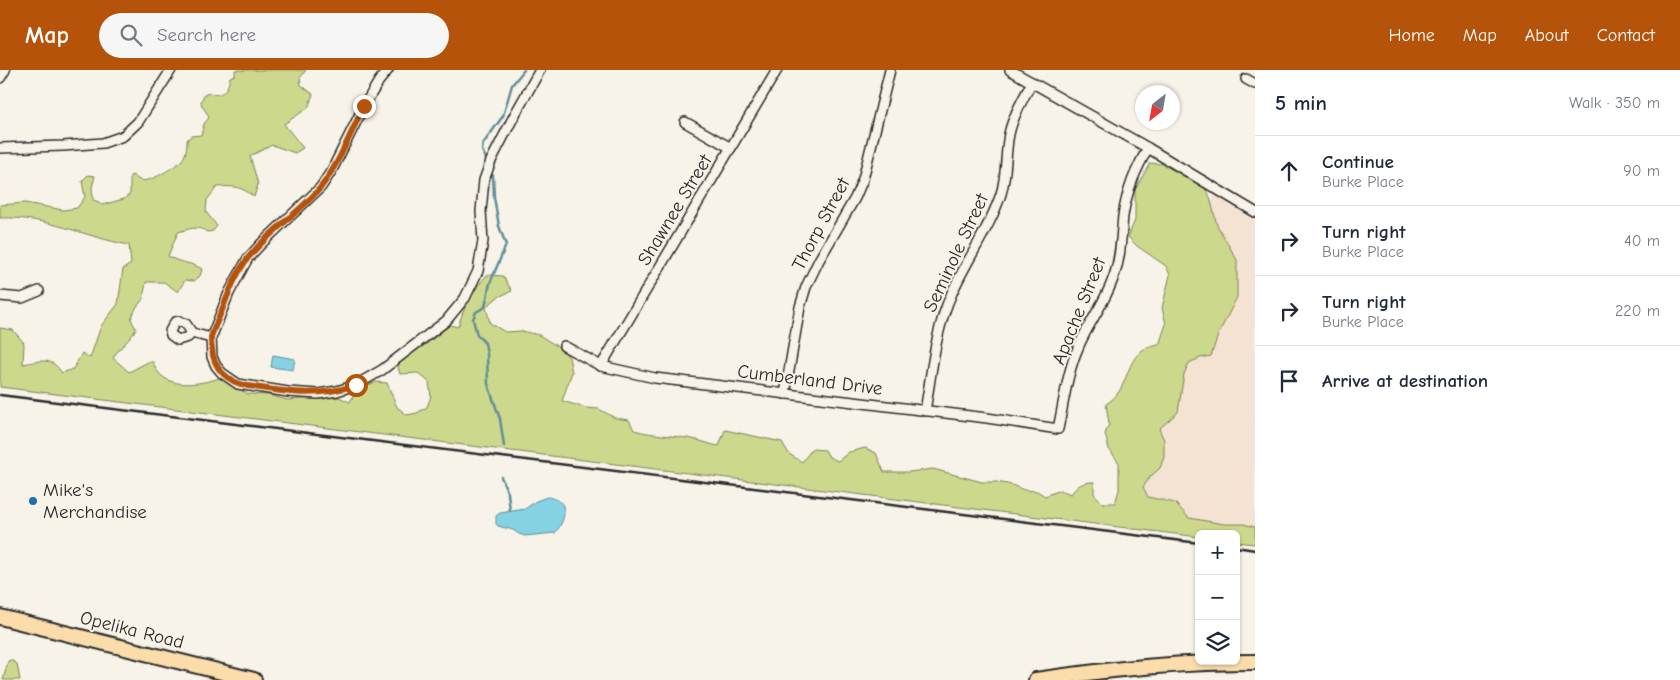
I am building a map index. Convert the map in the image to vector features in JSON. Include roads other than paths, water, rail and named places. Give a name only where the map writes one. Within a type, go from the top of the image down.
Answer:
[{"type":"main road","name":"Opelika Road","points":[[0,617],[254,680]]},
{"type":"main road","points":[[1036,680],[1117,668],[1166,664],[1255,662]]},
{"type":"street","points":[[0,78],[5,70]]},
{"type":"street","points":[[0,148],[103,143],[123,136],[138,122],[170,70]]},
{"type":"street","points":[[388,70],[364,106],[332,170],[321,187],[262,243],[242,266],[229,293],[211,338],[212,357],[216,366],[229,379],[238,384],[288,392],[318,394],[337,391],[356,385],[382,370],[446,321],[466,298],[478,271],[482,241],[481,211],[484,180],[514,116],[540,70]]},
{"type":"street","name":"Shawnee Street","points":[[601,366],[778,70]]},
{"type":"street","name":"Thorp Street","points":[[786,394],[800,307],[806,288],[819,260],[855,198],[863,179],[890,70]]},
{"type":"street","points":[[1010,70],[1148,148],[1255,212]]},
{"type":"street","points":[[1246,78],[1255,84]]},
{"type":"street","name":"Seminole Street","points":[[925,410],[941,320],[952,292],[995,212],[1006,172],[1010,133],[1016,114],[1032,82]]},
{"type":"street","points":[[685,122],[731,148]]},
{"type":"street","name":"Apache Street","points":[[1058,429],[1071,367],[1078,348],[1108,294],[1115,275],[1123,214],[1128,194],[1134,174],[1148,148]]},
{"type":"street","points":[[0,296],[22,298],[39,291]]},
{"type":"street","points":[[192,333],[211,338]]},
{"type":"street","name":"Cumberland Drive","points":[[564,346],[601,366],[655,378],[925,410],[1058,429]]},
{"type":"water","points":[[273,355],[295,359],[293,370],[271,367]]},
{"type":"water","points":[[547,497],[555,499],[563,506],[564,516],[555,533],[525,536],[496,524],[496,516],[500,513],[525,509],[536,501]]},
{"type":"waterway","points":[[486,159],[482,150],[483,144],[503,116],[512,85],[524,70]]},
{"type":"waterway","points":[[493,175],[494,197],[499,226],[506,245],[490,283],[485,307],[476,312],[473,319],[477,335],[485,343],[488,384],[500,419],[504,446]]},
{"type":"waterway","points":[[501,477],[508,493],[510,511]]},
{"type":"railway","points":[[0,395],[1195,543]]},
{"type":"railway","points":[[1240,548],[1255,550]]},
{"type":"place","name":"Mike's Merchandise","points":[[33,501]]}]
